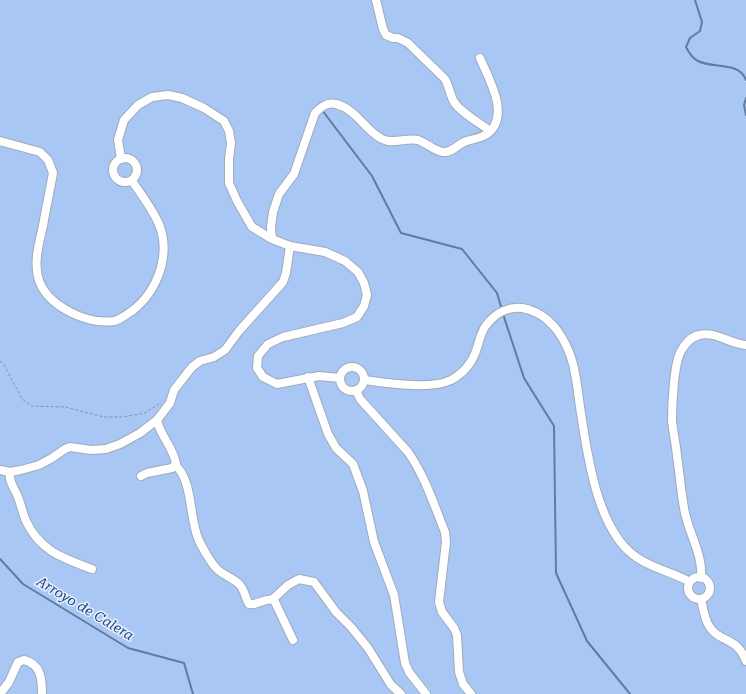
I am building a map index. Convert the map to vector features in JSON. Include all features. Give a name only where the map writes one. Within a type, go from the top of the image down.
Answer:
[{"type":"street","points":[[376,0],[383,30],[386,35],[398,38],[408,43],[445,79],[454,101],[460,110],[490,131]]},
{"type":"street","points":[[272,239],[271,227],[273,212],[279,194],[294,174],[315,114],[325,105],[335,104],[346,109],[380,138],[388,141],[396,142],[416,140],[442,152],[450,151],[466,141],[481,138],[495,127],[497,121],[497,104],[495,94],[480,58]]},
{"type":"street","points":[[121,159],[118,140],[124,120],[138,105],[152,98],[168,95],[182,98],[204,108],[224,121],[229,132],[230,143],[229,183],[237,201],[252,227],[272,239],[290,246],[325,252],[345,261],[358,272],[364,283],[366,295],[364,306],[357,317],[342,323],[283,337],[268,344],[258,356],[257,368],[263,377],[277,384],[308,377],[319,376],[340,378]]},
{"type":"street","points":[[0,142],[40,152],[48,160],[53,173],[36,260],[38,278],[46,292],[61,307],[76,316],[96,321],[115,321],[139,306],[152,290],[159,277],[164,251],[163,240],[158,222],[132,181]]},
{"type":"street","points":[[121,159],[128,159],[135,163],[137,174],[132,181],[124,182],[114,176],[113,168],[117,161],[121,159]]},
{"type":"street","points":[[0,470],[10,472],[39,465],[52,458],[64,448],[91,450],[106,449],[120,444],[140,433],[157,420],[170,403],[174,390],[192,367],[200,361],[214,357],[225,350],[239,331],[280,285],[286,273],[290,246]]},
{"type":"street","points":[[364,380],[408,384],[440,383],[450,380],[461,374],[470,363],[480,335],[486,324],[496,315],[507,310],[519,308],[532,310],[543,315],[552,324],[565,342],[573,360],[591,467],[600,500],[612,531],[622,545],[635,556],[649,565],[677,575],[690,582]]},
{"type":"street","points":[[701,578],[702,564],[685,513],[672,421],[672,401],[677,365],[680,354],[686,344],[692,338],[700,335],[716,334],[738,345],[746,346]]},
{"type":"street","points":[[351,367],[361,370],[364,380],[361,386],[356,390],[349,390],[343,387],[340,378],[342,371],[351,367]]},
{"type":"street","points":[[308,377],[328,434],[336,448],[353,464],[363,490],[374,542],[394,595],[405,663],[409,672],[426,694]]},
{"type":"street","points":[[356,390],[360,399],[415,461],[446,532],[439,602],[442,612],[454,628],[457,635],[460,672],[463,684],[471,694]]},
{"type":"street","points":[[157,420],[158,428],[176,462],[175,466]]},
{"type":"street","points":[[141,476],[147,473],[170,469],[175,466]]},
{"type":"street","points":[[175,466],[179,469],[186,483],[198,538],[217,569],[240,585],[249,604],[254,605],[272,599],[284,588],[299,579],[314,582],[336,612],[352,627],[368,648],[391,685],[402,694]]},
{"type":"street","points":[[10,472],[9,477],[26,521],[37,538],[58,556],[92,568]]},
{"type":"street","points":[[696,578],[701,578],[708,582],[710,588],[708,594],[701,599],[690,594],[688,588],[690,582],[696,578]]},
{"type":"street","points":[[272,599],[276,602],[293,640]]},
{"type":"street","points":[[701,599],[709,625],[717,634],[738,646],[746,661]]},
{"type":"street","points":[[0,694],[9,682],[18,662],[24,660],[33,665],[41,675],[42,694]]},
{"type":"path","points":[[0,361],[4,365],[22,400],[32,406],[65,407],[78,409],[90,414],[104,417],[124,418],[145,413],[160,403]]},
{"type":"shaded area","points":[[0,0],[746,0],[746,694],[0,694]]},
{"type":"waterway","points":[[695,0],[702,22],[700,31],[690,38],[686,47],[692,57],[696,60],[711,65],[725,66],[738,70],[743,74],[746,80]]},
{"type":"waterway","points":[[746,98],[744,105],[746,115]]},
{"type":"waterway","points":[[322,110],[372,176],[401,233],[462,249],[497,293],[502,310]]},
{"type":"waterway","points":[[503,314],[524,378],[554,426],[556,573],[587,641],[630,694]]},
{"type":"waterway","name":"Arroyo de Calera","points":[[0,559],[23,584],[128,648],[184,663],[193,694]]}]
